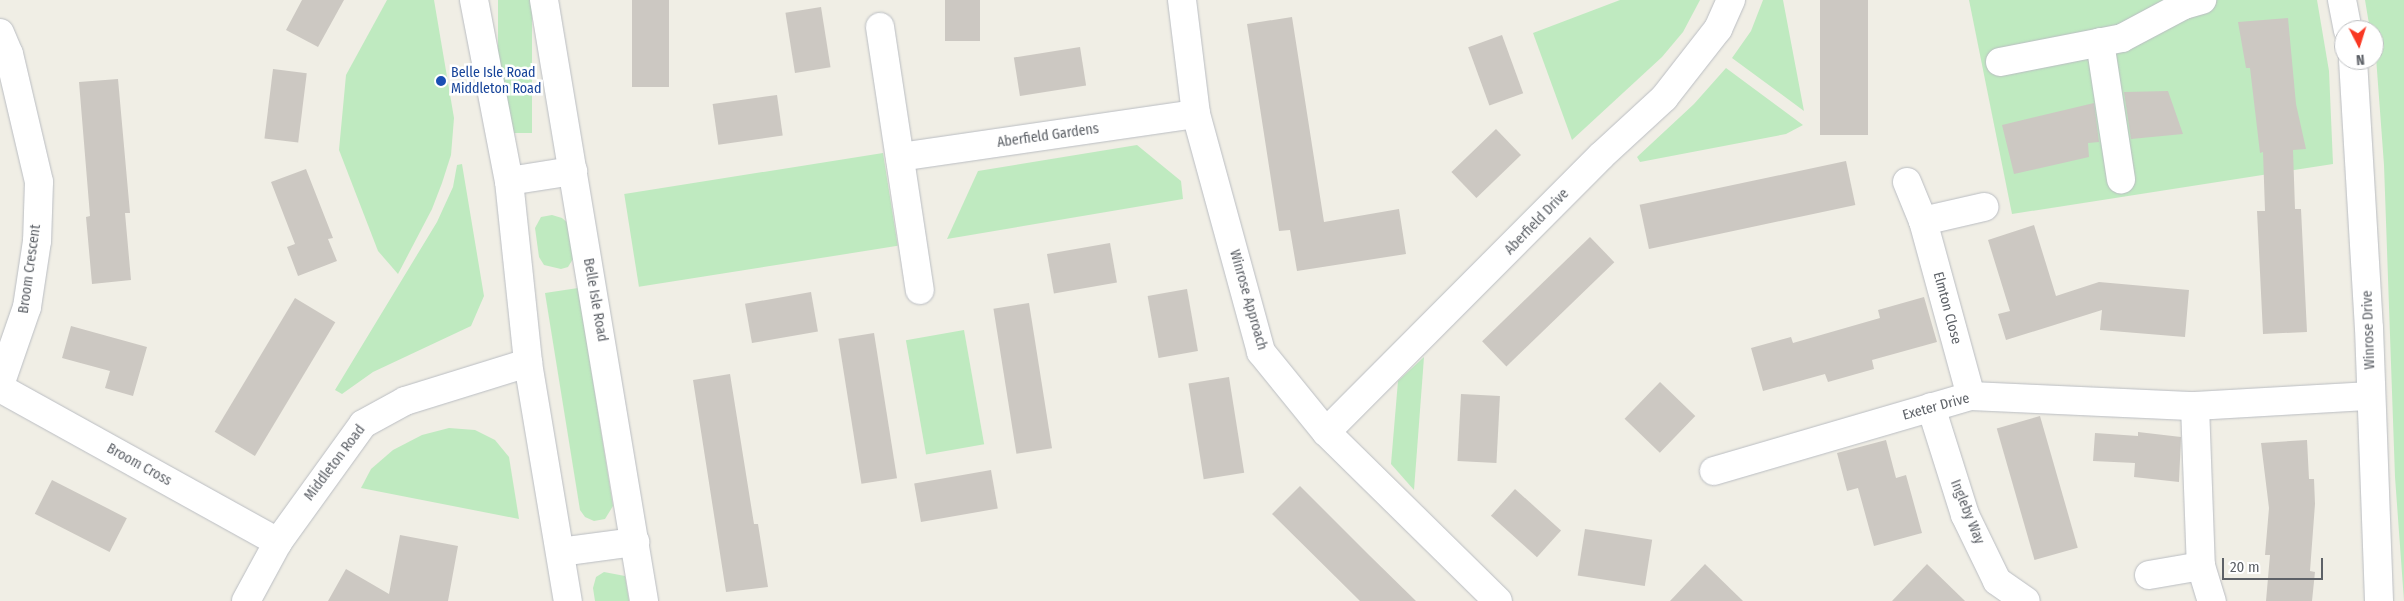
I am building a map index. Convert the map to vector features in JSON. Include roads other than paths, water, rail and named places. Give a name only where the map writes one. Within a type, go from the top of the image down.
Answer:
[{"type":"street","points":[[474,0],[509,181],[528,363],[568,601]]},
{"type":"street","name":"Belle Isle Road","points":[[544,0],[644,601]]},
{"type":"street","name":"Winrose Approach","points":[[1182,0],[1196,114],[1261,352],[1326,432],[1498,601]]},
{"type":"street","name":"Aberfield Drive","points":[[1326,432],[1601,156],[1664,98],[1718,30],[1731,0]]},
{"type":"street","points":[[2000,62],[2122,38],[2184,5],[2202,0]]},
{"type":"street","points":[[2342,0],[2346,20]]},
{"type":"street","points":[[880,27],[920,290]]},
{"type":"street","name":"Broom Crescent","points":[[0,33],[9,54],[38,182],[37,241],[27,307],[0,387]]},
{"type":"street","points":[[2100,42],[2121,179]]},
{"type":"street","name":"Winrose Drive","points":[[2354,70],[2371,396],[2379,601]]},
{"type":"street","name":"Aberfield Gardens","points":[[900,157],[1196,114]]},
{"type":"street","points":[[509,181],[573,171]]},
{"type":"street","name":"Elmton Close","points":[[1907,182],[1923,221],[1971,396]]},
{"type":"street","points":[[1923,221],[1984,207]]},
{"type":"street","name":"Middleton Road","points":[[246,601],[278,542],[363,424],[405,401],[528,363]]},
{"type":"street","name":"Broom Cross","points":[[0,387],[278,542]]},
{"type":"street","name":"Exeter Drive","points":[[1714,471],[1971,396],[2195,406],[2371,396]]},
{"type":"street","points":[[2195,406],[2201,566],[2212,601]]},
{"type":"street","name":"Ingleby Way","points":[[1931,407],[1965,515],[1997,581],[2026,601]]},
{"type":"street","points":[[560,552],[635,542]]},
{"type":"street","points":[[2149,576],[2201,566]]},
{"type":"place","name":"Belle Isle Road Middleton Road","points":[[441,81]]}]
